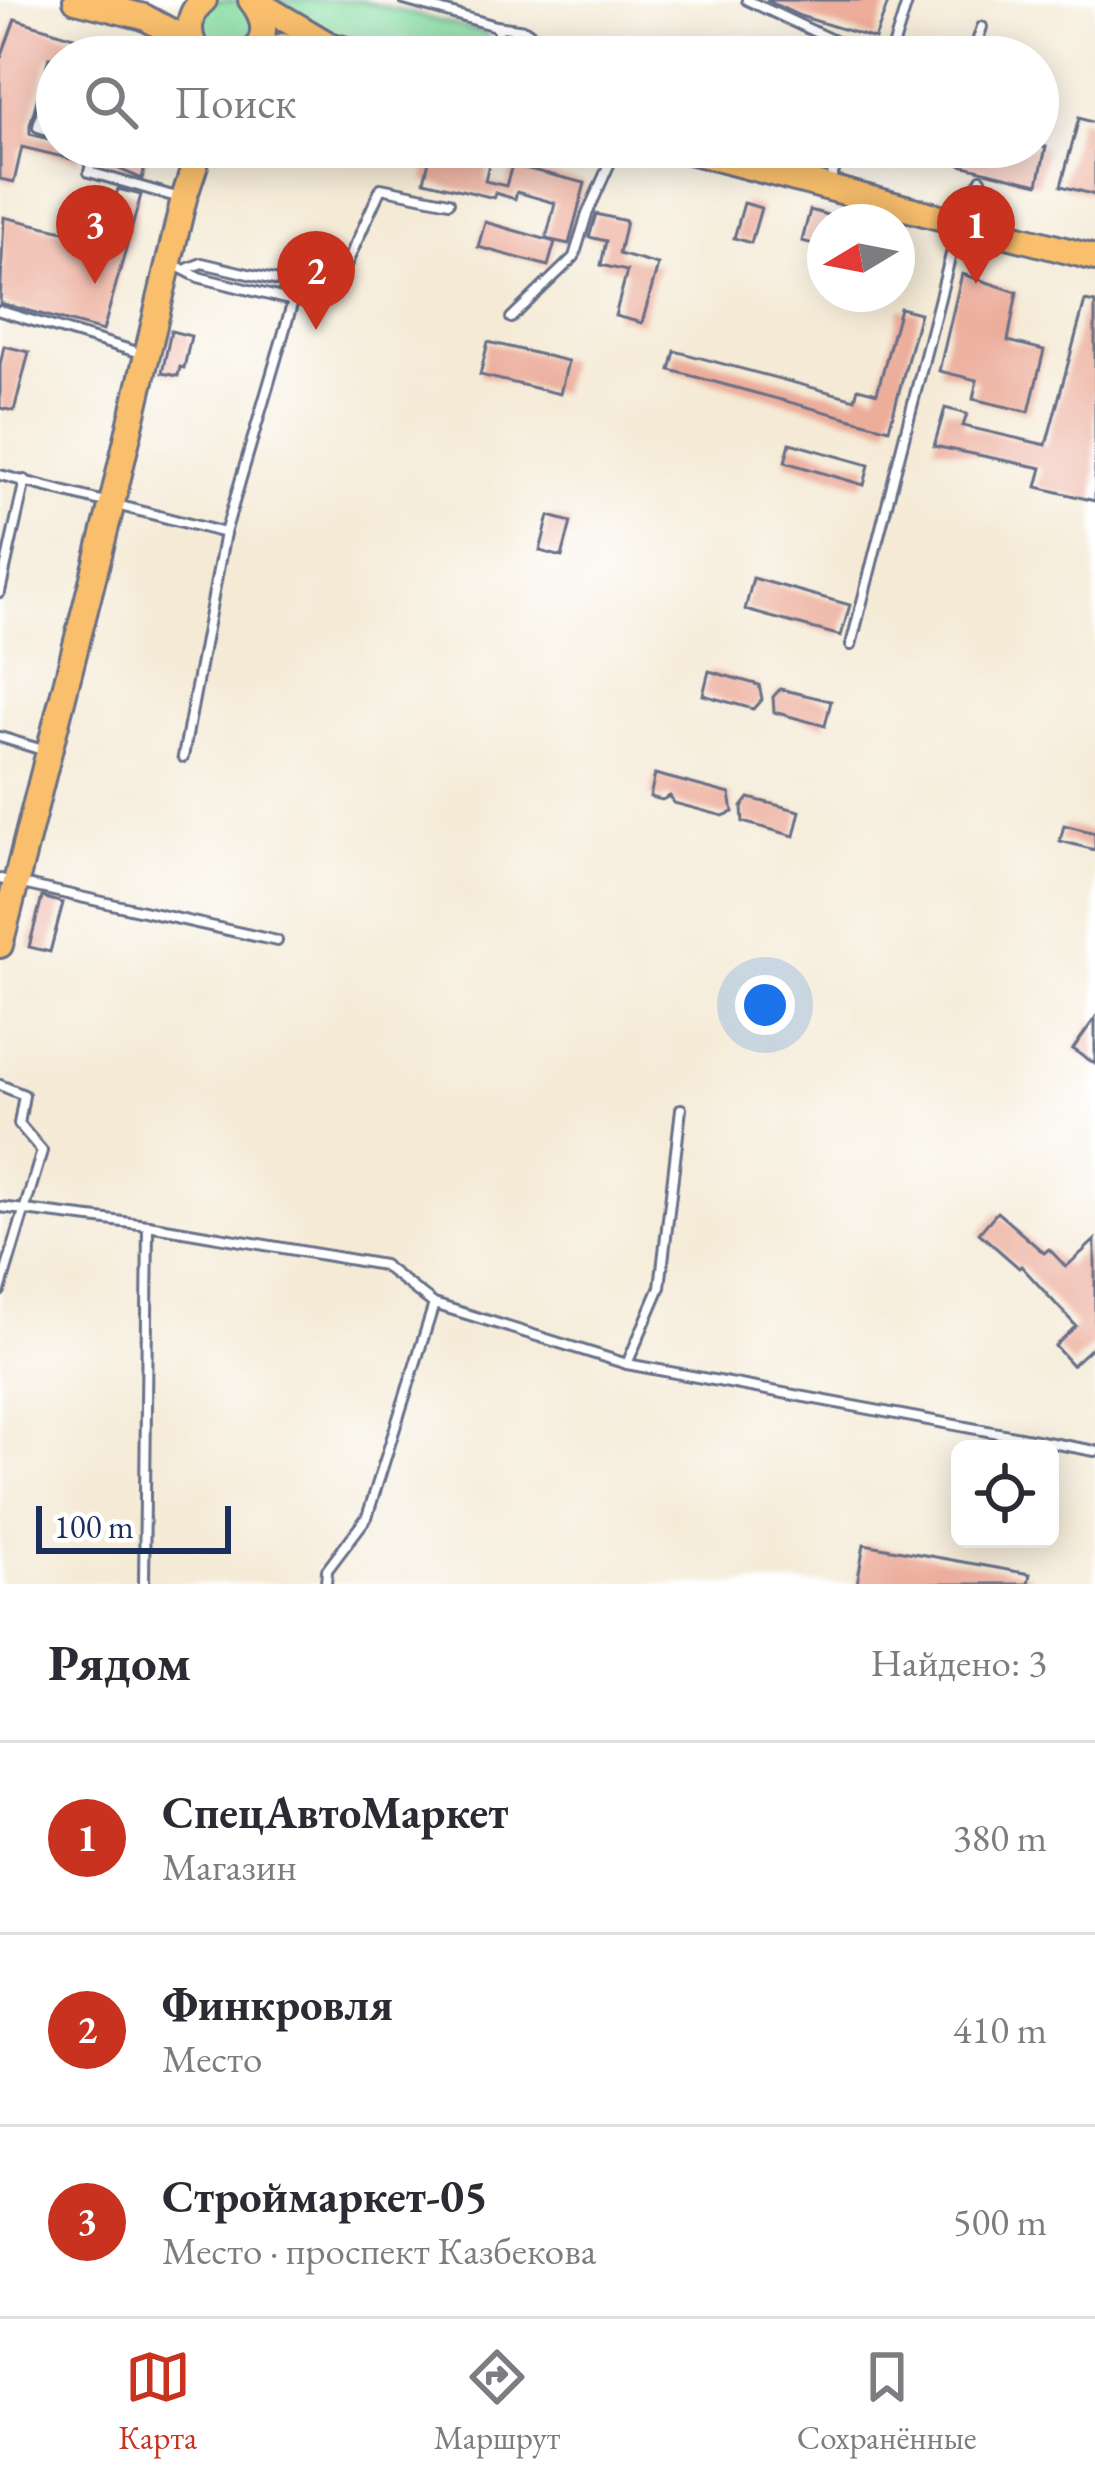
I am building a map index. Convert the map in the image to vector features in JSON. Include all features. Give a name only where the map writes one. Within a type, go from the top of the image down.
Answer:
[{"type":"main road","points":[[76,0],[144,17],[173,36]]},
{"type":"main road","points":[[193,36],[189,24],[204,0]]},
{"type":"main road","points":[[252,0],[262,14],[263,36]]},
{"type":"main road","points":[[252,0],[314,36]]},
{"type":"main road","points":[[0,945],[5,882],[36,748],[178,266],[182,168]]},
{"type":"main road","points":[[5,882],[106,501],[134,351],[181,182],[189,168]]},
{"type":"main road","points":[[769,168],[1095,242]]},
{"type":"main road","points":[[789,168],[828,181]]},
{"type":"main road","points":[[961,215],[1095,258]]},
{"type":"lane","points":[[404,0],[533,36]]},
{"type":"lane","points":[[747,0],[823,36]]},
{"type":"lane","points":[[897,36],[908,0]]},
{"type":"lane","points":[[496,26],[499,36]]},
{"type":"lane","points":[[979,36],[982,27]]},
{"type":"lane","points":[[90,168],[89,172],[181,182]]},
{"type":"lane","points":[[511,318],[574,257],[608,168]]},
{"type":"lane","points":[[828,181],[834,168]]},
{"type":"lane","points":[[851,645],[961,215],[981,179]]},
{"type":"lane","points":[[178,266],[202,263],[333,294],[381,188],[449,202]]},
{"type":"lane","points":[[178,266],[198,277],[293,301],[225,533],[183,757]]},
{"type":"lane","points":[[0,311],[134,351]]},
{"type":"lane","points":[[0,475],[225,533]]},
{"type":"lane","points":[[0,592],[25,480]]},
{"type":"lane","points":[[0,737],[36,748]]},
{"type":"lane","points":[[5,882],[277,940]]},
{"type":"lane","points":[[0,1084],[24,1095],[19,1124],[42,1151],[0,1291]]},
{"type":"lane","points":[[627,1364],[659,1287],[681,1109]]},
{"type":"lane","points":[[0,1207],[383,1265],[434,1304],[627,1364],[1095,1450]]},
{"type":"lane","points":[[144,1584],[148,1226]]},
{"type":"lane","points":[[326,1584],[327,1570],[367,1517],[434,1304]]},
{"type":"green space","points":[[215,0],[244,2],[259,28],[254,36],[197,36],[203,9]]},
{"type":"green space","points":[[275,0],[359,0],[486,36],[326,36]]},
{"type":"building","points":[[766,0],[889,0],[876,36],[800,16]]},
{"type":"building","points":[[15,19],[70,36],[36,36],[36,104],[30,134],[36,136],[36,150],[22,147],[14,182],[0,179],[0,60]]},
{"type":"building","points":[[1079,118],[1095,123],[1095,195],[1061,186]]},
{"type":"building","points":[[117,168],[145,168],[142,179]]},
{"type":"building","points":[[427,168],[488,168],[485,181],[506,186],[511,168],[524,168],[585,183],[569,244],[546,239],[555,203],[517,192],[515,199],[495,193],[494,198],[424,181]]},
{"type":"building","points":[[972,168],[1041,168],[1038,184]]},
{"type":"building","points":[[118,189],[141,195],[103,331],[0,303],[4,217],[102,240]]},
{"type":"building","points":[[744,203],[761,208],[751,243],[734,238]]},
{"type":"building","points":[[596,214],[626,221],[619,254],[658,265],[642,323],[615,316],[627,271],[601,265],[606,241],[589,237]]},
{"type":"building","points":[[485,222],[555,242],[548,266],[478,247]]},
{"type":"building","points":[[962,274],[1017,292],[1008,341],[1044,350],[1029,412],[973,399],[977,380],[939,371]]},
{"type":"building","points":[[1085,301],[1095,303],[1095,501],[1037,487],[1042,468],[934,446],[945,408],[967,414],[963,426],[1046,445]]},
{"type":"building","points":[[899,312],[920,313],[889,429],[670,370],[675,351],[855,399],[858,388],[877,393]]},
{"type":"building","points":[[171,331],[191,336],[178,376],[162,373]]},
{"type":"building","points":[[488,342],[568,361],[560,394],[480,375]]},
{"type":"building","points":[[4,346],[29,352],[14,411],[0,408]]},
{"type":"building","points":[[790,443],[869,465],[864,485],[785,462]]},
{"type":"building","points":[[549,516],[571,522],[562,557],[540,551]]},
{"type":"building","points":[[753,578],[850,605],[841,636],[745,610]]},
{"type":"building","points":[[709,671],[759,685],[762,699],[753,709],[703,695]]},
{"type":"building","points":[[780,689],[831,701],[825,726],[774,712],[773,697]]},
{"type":"building","points":[[655,774],[730,794],[733,812],[723,816],[674,803],[670,796],[650,797]]},
{"type":"building","points":[[749,798],[800,811],[794,836],[743,822],[742,807]]},
{"type":"building","points":[[1064,825],[1095,833],[1095,850],[1060,841]]},
{"type":"building","points":[[42,897],[63,903],[50,952],[29,947]]},
{"type":"building","points":[[1095,1018],[1095,1064],[1073,1049]]},
{"type":"building","points":[[997,1212],[1066,1267],[1095,1240],[1095,1344],[1072,1365],[1055,1346],[1076,1326],[1021,1266],[979,1233]]},
{"type":"building","points":[[864,1544],[1030,1574],[1028,1584],[857,1584]]},
{"type":"place","name":"Строймаркет-05","points":[[95,284]]},
{"type":"place","name":"СпецАвтоМаркет","points":[[976,284]]},
{"type":"place","name":"Финкровля","points":[[316,330]]}]
